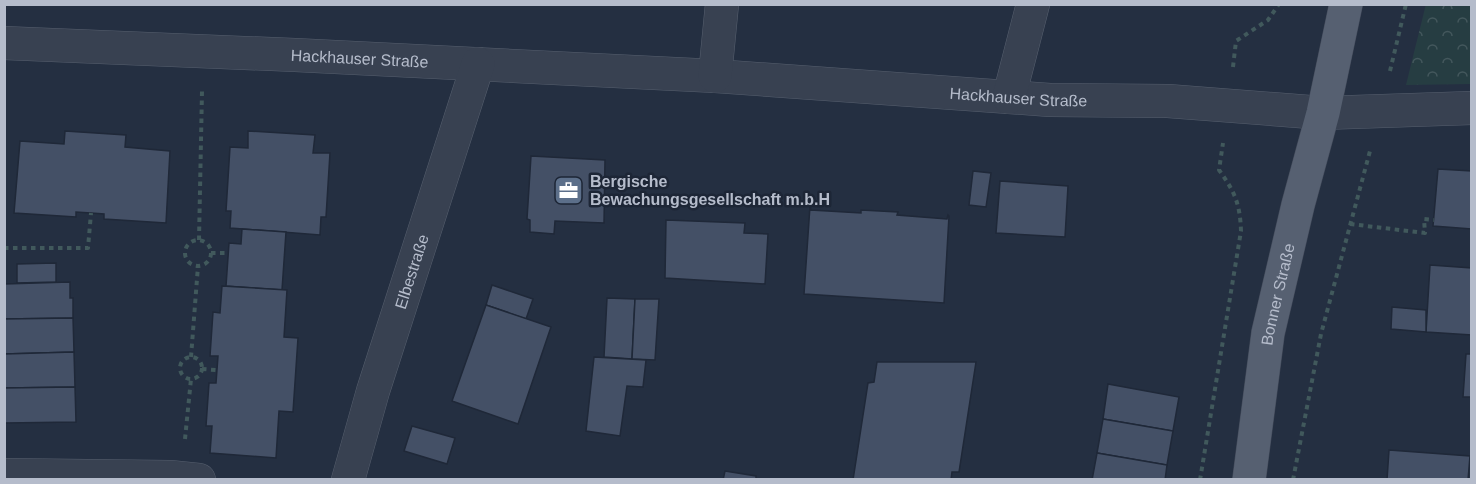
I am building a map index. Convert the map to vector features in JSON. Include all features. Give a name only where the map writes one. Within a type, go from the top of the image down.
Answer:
[{"type":"main road","name":"Bonner Straße","points":[[1249,480],[1268,333],[1298,205],[1323,113],[1347,4]]},
{"type":"street","points":[[714,76],[722,4]]},
{"type":"street","points":[[1010,97],[1033,4]]},
{"type":"street","name":"Hackhauser Straße","points":[[4,43],[714,76],[1050,100],[1168,101],[1323,113]]},
{"type":"street","name":"Elbestraße","points":[[348,480],[373,391],[478,64]]},
{"type":"street","points":[[1323,113],[1472,108]]},
{"type":"street","points":[[4,475],[170,477],[200,480]]},
{"type":"path","points":[[1236,41],[1268,20],[1279,4]]},
{"type":"path","points":[[1293,480],[1319,342],[1381,111],[1406,4]]},
{"type":"path","points":[[198,240],[203,51]]},
{"type":"path","points":[[1200,480],[1241,231],[1238,202],[1219,170]]},
{"type":"path","points":[[4,248],[88,248],[91,213]]},
{"type":"path","points":[[1350,224],[1425,233],[1424,219],[1434,220]]},
{"type":"path","points":[[198,240],[208,246],[211,253],[206,263],[198,266],[187,261],[185,253],[188,245],[198,240]]},
{"type":"path","points":[[211,253],[228,253]]},
{"type":"path","points":[[191,357],[198,266]]},
{"type":"path","points":[[191,357],[198,359],[202,369],[197,377],[191,379],[184,377],[179,368],[181,361],[191,357]]},
{"type":"path","points":[[202,369],[216,370]]},
{"type":"path","points":[[184,449],[191,379]]},
{"type":"green space","points":[[1426,4],[1471,5],[1471,84],[1406,85]]},
{"type":"building","points":[[65,131],[126,135],[125,147],[170,151],[166,223],[104,219],[104,214],[76,212],[76,217],[14,213],[20,141],[64,144]]},
{"type":"building","points":[[248,131],[315,135],[313,153],[330,153],[326,217],[321,217],[320,235],[230,228],[231,211],[226,211],[230,147],[248,148]]},
{"type":"building","points":[[531,156],[605,160],[604,223],[555,221],[554,234],[530,232],[530,220],[527,219]]},
{"type":"building","points":[[1438,169],[1472,171],[1472,229],[1433,226]]},
{"type":"building","points":[[973,171],[991,173],[986,207],[969,205]]},
{"type":"building","points":[[1000,181],[1068,186],[1065,237],[996,233]]},
{"type":"building","points":[[810,206],[811,210],[861,213],[861,210],[898,212],[897,215],[947,219],[948,215],[944,303],[804,294]]},
{"type":"building","points":[[666,220],[745,223],[744,233],[768,234],[765,284],[665,278]]},
{"type":"building","points":[[242,229],[286,232],[282,290],[226,286],[229,243],[241,244]]},
{"type":"building","points":[[56,263],[56,282],[17,283],[17,264]]},
{"type":"building","points":[[1430,265],[1472,268],[1472,335],[1426,332]]},
{"type":"building","points":[[70,282],[73,318],[4,319],[4,284]]},
{"type":"building","points":[[492,285],[533,299],[526,319],[486,305]]},
{"type":"building","points":[[222,286],[287,290],[284,337],[298,338],[293,412],[279,411],[276,458],[210,453],[212,426],[206,426],[209,383],[216,383],[218,356],[210,356],[213,312],[220,313]]},
{"type":"building","points":[[607,298],[635,299],[632,359],[604,357]]},
{"type":"building","points":[[635,299],[659,299],[655,360],[632,359]]},
{"type":"building","points":[[486,305],[551,327],[518,424],[452,401]]},
{"type":"building","points":[[1392,307],[1426,310],[1426,332],[1391,329]]},
{"type":"building","points":[[73,318],[74,352],[4,354],[4,319]]},
{"type":"building","points":[[74,352],[75,387],[4,388],[4,354]]},
{"type":"building","points":[[1466,354],[1472,354],[1472,397],[1463,397]]},
{"type":"building","points":[[594,357],[646,360],[643,387],[627,386],[620,436],[586,431]]},
{"type":"building","points":[[877,362],[976,362],[959,472],[952,472],[951,480],[853,480],[868,383],[874,382]]},
{"type":"building","points":[[1108,384],[1179,397],[1173,431],[1103,419]]},
{"type":"building","points":[[75,387],[76,422],[4,423],[4,388]]},
{"type":"building","points":[[1103,419],[1173,431],[1167,465],[1097,453]]},
{"type":"building","points":[[412,426],[455,438],[447,464],[404,451]]},
{"type":"building","points":[[1389,450],[1470,456],[1468,480],[1387,480]]},
{"type":"building","points":[[1097,453],[1167,465],[1165,480],[1092,480]]},
{"type":"building","points":[[725,471],[756,476],[756,480],[723,480]]},
{"type":"place","name":"Bergische Bewachungsgesellschaft m.b.H","points":[[569,190]]}]
